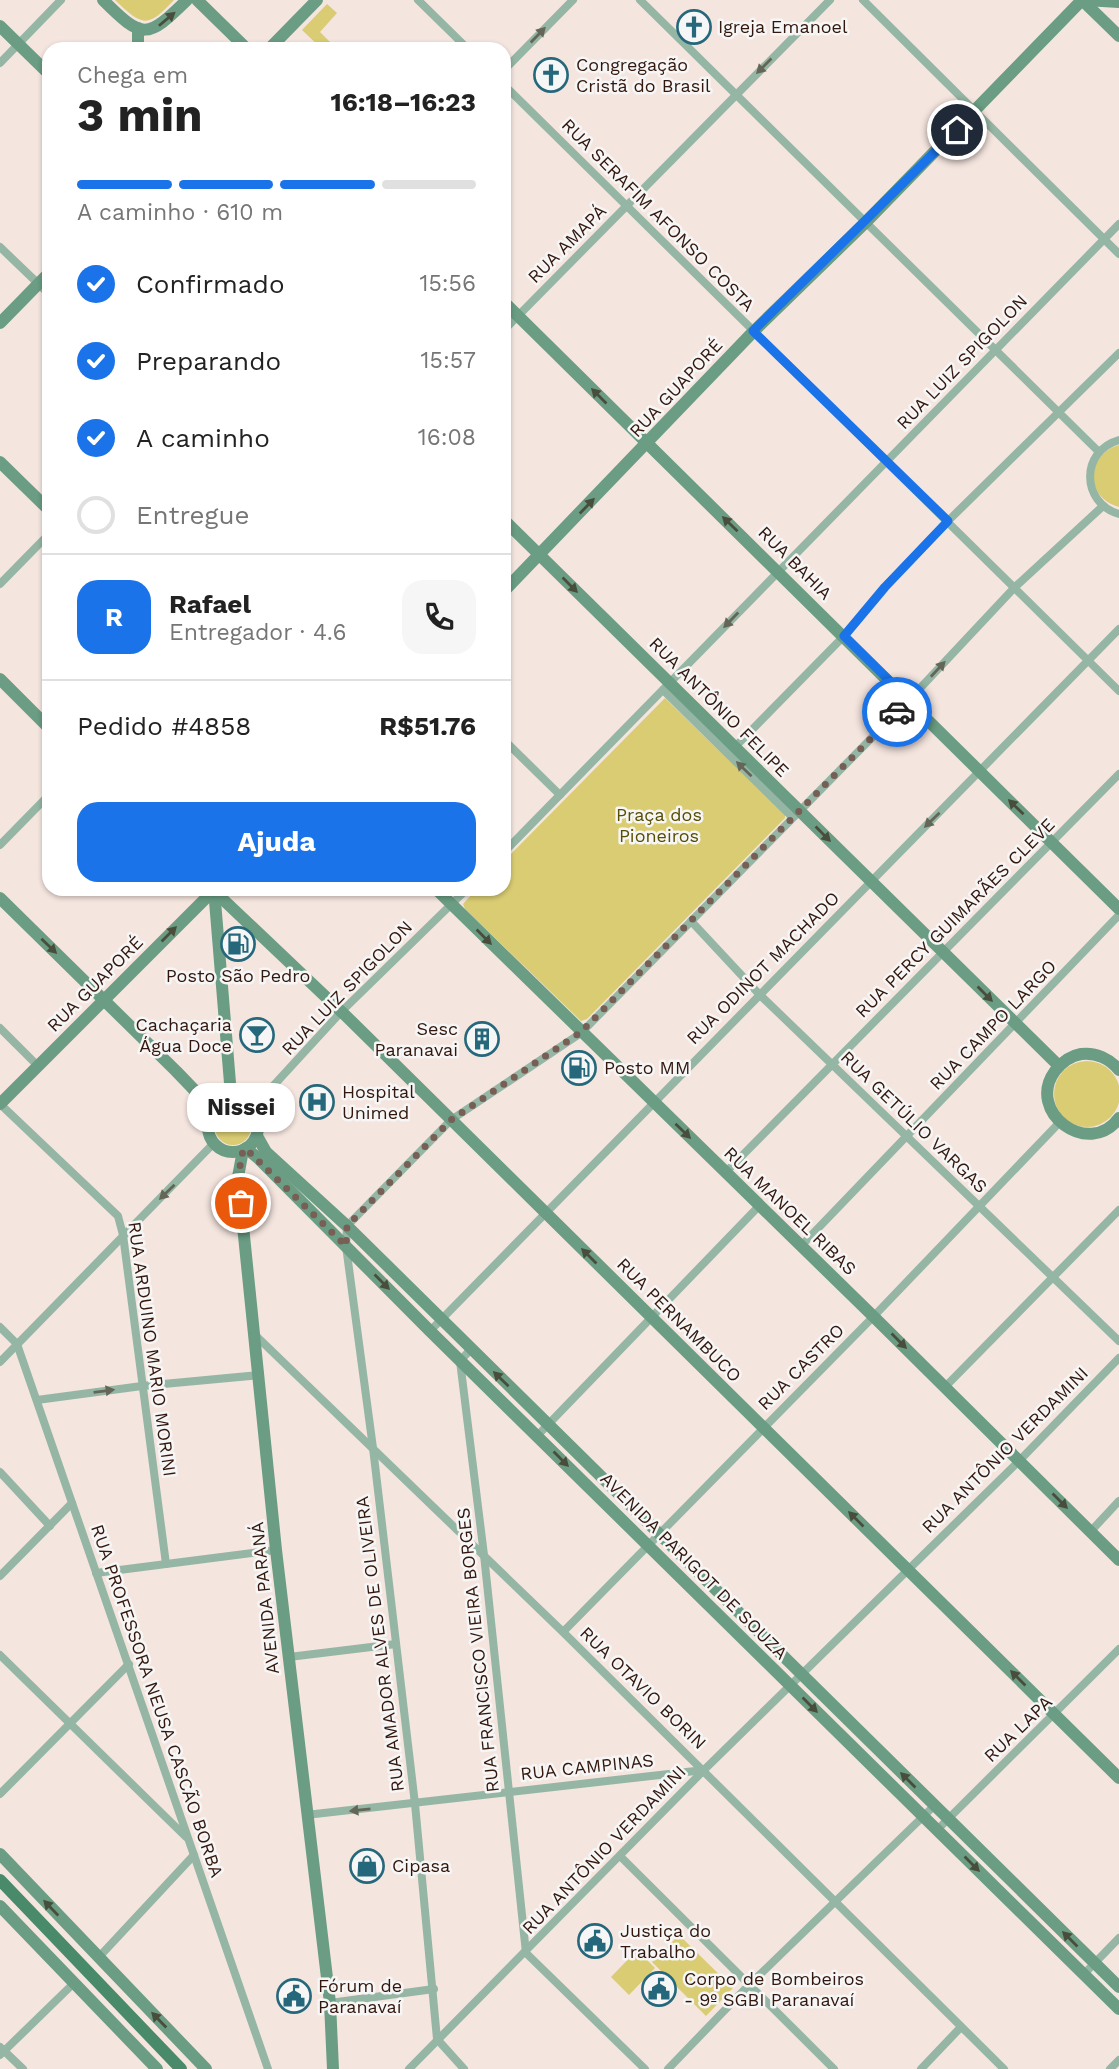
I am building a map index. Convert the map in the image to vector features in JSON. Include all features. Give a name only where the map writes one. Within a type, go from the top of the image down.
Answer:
[{"type":"main road","points":[[0,1880],[181,2069]]},
{"type":"street","points":[[0,62],[61,0]]},
{"type":"street","points":[[103,0],[126,23],[150,29],[164,23],[187,0]]},
{"type":"street","points":[[197,0],[240,42]]},
{"type":"street","points":[[276,42],[317,0]]},
{"type":"street","points":[[418,0],[461,42]]},
{"type":"street","points":[[511,63],[573,0]]},
{"type":"street","points":[[640,0],[1098,452]]},
{"type":"street","name":"RUA AMAPÁ","points":[[511,323],[830,0]]},
{"type":"street","points":[[863,0],[1119,254]]},
{"type":"street","points":[[1083,0],[1119,2]]},
{"type":"street","points":[[1083,0],[1119,36]]},
{"type":"street","name":"RUA GUAPORÉ","points":[[511,584],[648,444],[753,331],[866,222],[1083,0]]},
{"type":"street","points":[[0,26],[42,67]]},
{"type":"street","points":[[138,28],[138,42]]},
{"type":"street","name":"RUA SERAFIM AFONSO COSTA","points":[[511,92],[1119,691]]},
{"type":"street","name":"RUA LUIZ SPIGOLON","points":[[511,845],[1119,224]]},
{"type":"street","points":[[0,247],[42,288]]},
{"type":"street","points":[[0,323],[42,280]]},
{"type":"street","name":"RUA BAHIA","points":[[511,309],[1119,909]]},
{"type":"street","points":[[735,747],[844,636],[885,587],[948,521],[1119,353]]},
{"type":"street","points":[[1119,440],[1106,445],[1098,452],[1089,474],[1095,497],[1103,506],[1119,514]]},
{"type":"street","points":[[0,462],[42,503]]},
{"type":"street","points":[[347,1226],[451,1120],[581,1032],[909,700],[1014,587],[1103,506]]},
{"type":"street","name":"RUA ANTÔNIO FELIPE","points":[[511,527],[796,814],[871,881],[1059,1066]]},
{"type":"street","points":[[0,584],[42,541]]},
{"type":"street","name":"RUA ODINOT MACHADO","points":[[430,1331],[1119,629]]},
{"type":"street","points":[[0,679],[42,720]]},
{"type":"street","name":"RUA ANTÔNIO FELIPE","points":[[666,686],[735,747],[796,814]]},
{"type":"street","points":[[511,747],[560,795]]},
{"type":"street","name":"RUA PERCY GUIMARÃES CLEVE","points":[[725,1172],[1119,774]]},
{"type":"street","points":[[0,845],[42,801]]},
{"type":"street","name":"RUA GUAPORÉ","points":[[0,1104],[207,896]]},
{"type":"street","points":[[215,896],[230,1083],[242,1105],[254,1114],[258,1123],[257,1136],[244,1149],[235,1152],[219,1147],[209,1129],[211,1116],[219,1107],[242,1105]]},
{"type":"street","name":"RUA PERNAMBUCO","points":[[221,896],[1119,1778]]},
{"type":"street","name":"RUA MANOEL RIBAS","points":[[443,896],[874,1316],[1119,1560]]},
{"type":"street","name":"RUA LUIZ SPIGOLON","points":[[242,1105],[276,1084],[341,1012],[460,896]]},
{"type":"street","points":[[0,898],[202,1098],[211,1116]]},
{"type":"street","name":"RUA CAMPO LARGO","points":[[801,1246],[1119,915]]},
{"type":"street","name":"RUA GETÚLIO VARGAS","points":[[691,921],[759,994],[1119,1341]]},
{"type":"street","points":[[0,1028],[38,1066]]},
{"type":"street","points":[[1118,1067],[1094,1054],[1081,1054],[1069,1058],[1059,1066],[1051,1076],[1048,1088],[1048,1101],[1052,1112],[1059,1123],[1069,1130],[1094,1134],[1118,1122]]},
{"type":"street","name":"RUA ARDUINO MARIO MORINI","points":[[0,1104],[118,1216],[166,1564]]},
{"type":"street","name":"RUA CASTRO","points":[[563,1632],[874,1316],[1059,1123]]},
{"type":"street","name":"AVENIDA PARIGOT DE SOUZA","points":[[257,1136],[266,1152],[347,1226],[1119,1987]]},
{"type":"street","points":[[0,1362],[122,1235],[219,1147]]},
{"type":"street","name":"AVENIDA PARANÁ","points":[[219,1147],[238,1177]]},
{"type":"street","name":"AVENIDA PARIGOT DE SOUZA","points":[[244,1149],[346,1246],[1119,2009]]},
{"type":"street","name":"AVENIDA PARANÁ","points":[[244,1149],[238,1177],[276,1550],[306,1815],[331,2008],[342,2069]]},
{"type":"street","points":[[537,1436],[760,1206]]},
{"type":"street","points":[[945,1387],[1119,1210]]},
{"type":"street","name":"RUA AMADOR ALVES DE OLIVEIRA","points":[[347,1226],[346,1246],[415,1804],[438,2039]]},
{"type":"street","points":[[0,1327],[17,1344]]},
{"type":"street","name":"RUA OTAVIO BORIN","points":[[255,1335],[704,1770],[1004,2069]]},
{"type":"street","name":"RUA PROFESSORA NEUSA CASCÃO BORBA","points":[[17,1344],[268,2069]]},
{"type":"street","points":[[460,1361],[471,1349]]},
{"type":"street","name":"RUA ANTÔNIO VERDAMINI","points":[[409,2069],[704,1770],[1019,1461],[1119,1357]]},
{"type":"street","name":"RUA FRANCISCO VIEIRA BORGES","points":[[460,1361],[484,1555],[526,1952]]},
{"type":"street","points":[[37,1400],[142,1386],[260,1375]]},
{"type":"street","points":[[0,1472],[50,1525]]},
{"type":"street","points":[[1091,1531],[1119,1501]]},
{"type":"street","points":[[0,1576],[72,1503]]},
{"type":"street","points":[[96,1573],[276,1550]]},
{"type":"street","points":[[289,1657],[396,1644]]},
{"type":"street","name":"RUA LAPA","points":[[937,1830],[1119,1649]]},
{"type":"street","points":[[0,1656],[188,1839]]},
{"type":"street","points":[[0,1794],[129,1664]]},
{"type":"street","name":"RUA CAMPINAS","points":[[306,1815],[704,1770]]},
{"type":"street","points":[[668,2069],[748,1986],[934,1805]]},
{"type":"street","points":[[0,1854],[206,2069]]},
{"type":"street","points":[[99,1957],[194,1855]]},
{"type":"street","points":[[620,1856],[834,2069]]},
{"type":"street","points":[[0,1906],[157,2069]]},
{"type":"street","points":[[1084,1974],[1119,1938]]},
{"type":"street","points":[[526,1952],[645,2069]]},
{"type":"street","points":[[23,2069],[1,2051],[74,1983]]},
{"type":"street","points":[[331,2008],[434,1989]]},
{"type":"street","name":"AVENIDA PARANÁ","points":[[331,2008],[333,2069]]},
{"type":"street","points":[[921,2069],[961,2027]]},
{"type":"street","points":[[438,2039],[464,2069]]},
{"type":"street","points":[[1110,2069],[1119,2060]]},
{"type":"green space","points":[[115,0],[174,0],[158,16],[145,21],[132,15]]},
{"type":"green space","points":[[327,4],[337,13],[320,32],[330,42],[315,42],[302,30]]},
{"type":"green space","points":[[1119,445],[1119,507],[1099,494],[1093,476],[1100,458]]},
{"type":"green space","name":"Praça dos Pioneiros","points":[[665,698],[785,815],[587,1019],[581,1021],[465,909],[463,904],[470,896],[511,896],[511,854]]},
{"type":"green space","points":[[1087,1061],[1100,1064],[1110,1071],[1117,1081],[1120,1094],[1117,1107],[1110,1117],[1100,1124],[1087,1127],[1074,1124],[1064,1117],[1057,1107],[1054,1094],[1057,1081],[1064,1071],[1074,1064]]},
{"type":"green space","points":[[233,1109],[246,1114],[251,1127],[246,1140],[233,1145],[220,1140],[215,1127],[220,1114]]},
{"type":"green space","points":[[679,1935],[733,1988],[706,2016],[652,1962]]},
{"type":"green space","points":[[637,1950],[655,1968],[629,1995],[611,1977]]},
{"type":"way so far","points":[[241,1203],[238,1177],[243,1150],[246,1149],[346,1246],[347,1226],[451,1120],[581,1032],[897,712]]},
{"type":"place","name":"Igreja Emanoel","points":[[694,27]]},
{"type":"place","name":"Congregação Cristã do Brasil","points":[[551,75]]},
{"type":"place","name":"Posto São Pedro","points":[[238,944]]},
{"type":"place","name":"Cachaçaria Água Doce","points":[[257,1035]]},
{"type":"place","name":"Sesc Paranavai","points":[[482,1039]]},
{"type":"place","name":"Posto MM","points":[[579,1068]]},
{"type":"place","name":"Hospital Unimed","points":[[317,1102]]},
{"type":"place","name":"Nissei","points":[[241,1203]]},
{"type":"place","name":"Cipasa","points":[[367,1866]]},
{"type":"place","name":"Justiça do Trabalho","points":[[595,1941]]},
{"type":"place","name":"Corpo de Bombeiros - 9º SGBI Paranavaí","points":[[659,1989]]},
{"type":"place","name":"Fórum de Paranavaí","points":[[294,1996]]},
{"type":"route","points":[[897,712],[909,700],[844,636],[885,587],[948,521],[753,331],[957,130]]}]
